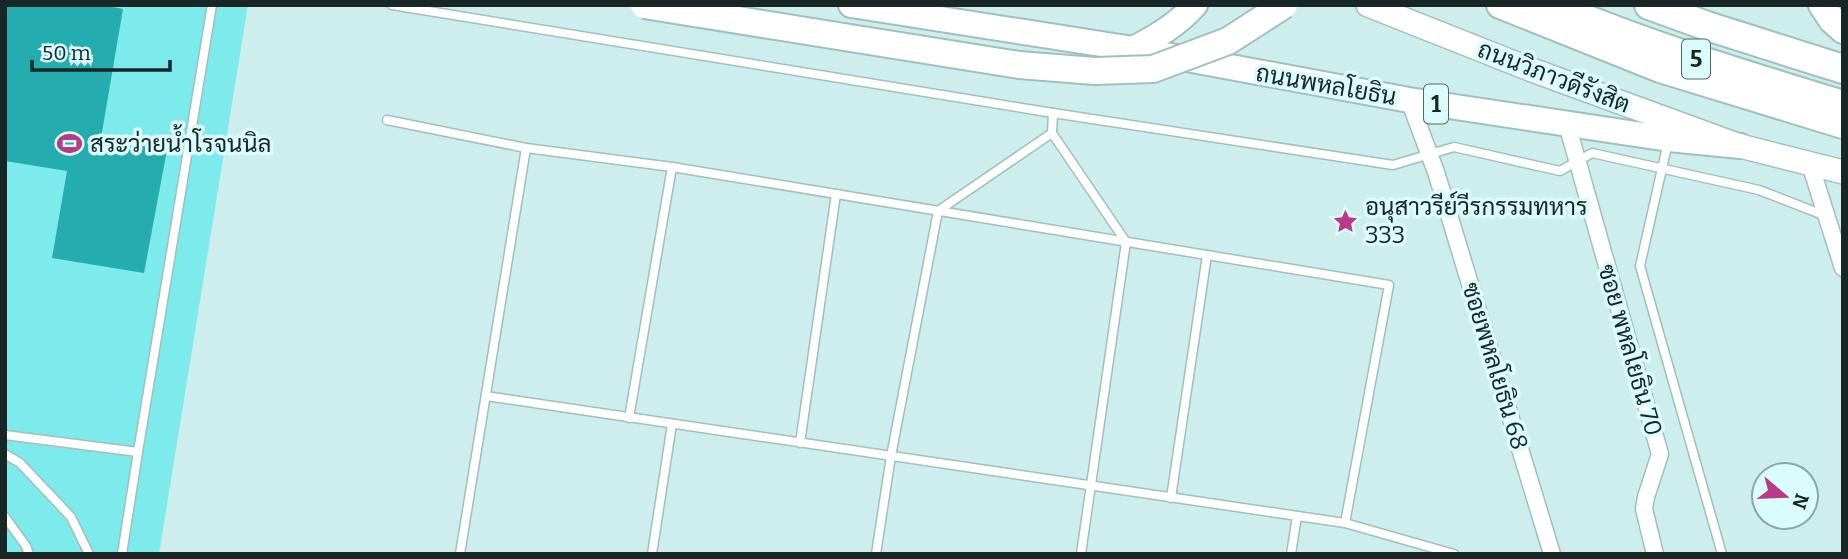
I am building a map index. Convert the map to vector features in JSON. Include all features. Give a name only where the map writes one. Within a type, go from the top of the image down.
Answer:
[{"type":"highway","points":[[644,5],[1019,65],[1096,71],[1153,69],[1227,41],[1284,5]]},
{"type":"highway","points":[[1500,5],[1660,69],[1843,125]]},
{"type":"highway","name":"5","points":[[1551,5],[1724,69],[1843,105]]},
{"type":"highway","name":"5","points":[[1649,5],[1843,69]]},
{"type":"highway","points":[[1677,5],[1843,62]]},
{"type":"highway","points":[[1822,5],[1843,30]]},
{"type":"main road","name":"ถนนพหลโยธิน","points":[[851,5],[1133,49],[1409,100],[1669,139],[1741,146],[1843,172]]},
{"type":"main road","points":[[1133,49],[1165,32],[1195,5]]},
{"type":"main road","name":"ถนนวิภาวดีรังสิต","points":[[1368,5],[1741,146]]},
{"type":"street","name":"ซอยพหลโยธิน 68","points":[[1409,100],[1429,154],[1552,554]]},
{"type":"street","name":"ซอย พหลโยธิน 70","points":[[1567,124],[1660,454],[1644,509],[1656,554]]},
{"type":"street","points":[[1810,164],[1843,268]]},
{"type":"lane","points":[[122,554],[212,5]]},
{"type":"lane","points":[[392,5],[1053,113],[1393,165],[1454,147],[1560,171],[1592,153],[1759,190],[1826,216]]},
{"type":"lane","points":[[1053,113],[1052,133],[1126,242],[1081,554]]},
{"type":"lane","points":[[387,120],[526,148],[672,167],[1390,285],[1345,523]]},
{"type":"lane","points":[[876,554],[891,456],[938,211],[1052,133]]},
{"type":"lane","points":[[1669,139],[1640,266],[1722,554]]},
{"type":"lane","points":[[460,554],[526,148]]},
{"type":"lane","points":[[629,418],[672,167]]},
{"type":"lane","points":[[800,443],[835,194]]},
{"type":"lane","points":[[1171,498],[1207,255]]},
{"type":"lane","points":[[486,396],[1345,523],[1454,554]]},
{"type":"lane","points":[[652,554],[672,424]]},
{"type":"lane","points":[[5,435],[138,452]]},
{"type":"lane","points":[[5,454],[20,463],[71,517],[89,554]]},
{"type":"lane","points":[[1292,554],[1297,516]]},
{"type":"lane","points":[[5,517],[29,554]]},
{"type":"shaded area","points":[[5,5],[248,5],[159,554],[5,554]]},
{"type":"shaded area","name":"สระว่ายน้ำโรจนนิล","points":[[5,5],[102,5],[123,9],[101,138],[167,150],[144,273],[52,258],[67,171],[5,161]]},
{"type":"place","name":"สระว่ายน้ำโรจนนิล","points":[[70,144]]},
{"type":"place","name":"อนุสาวรีย์วีรกรรมทหาร 333","points":[[1345,221]]}]
